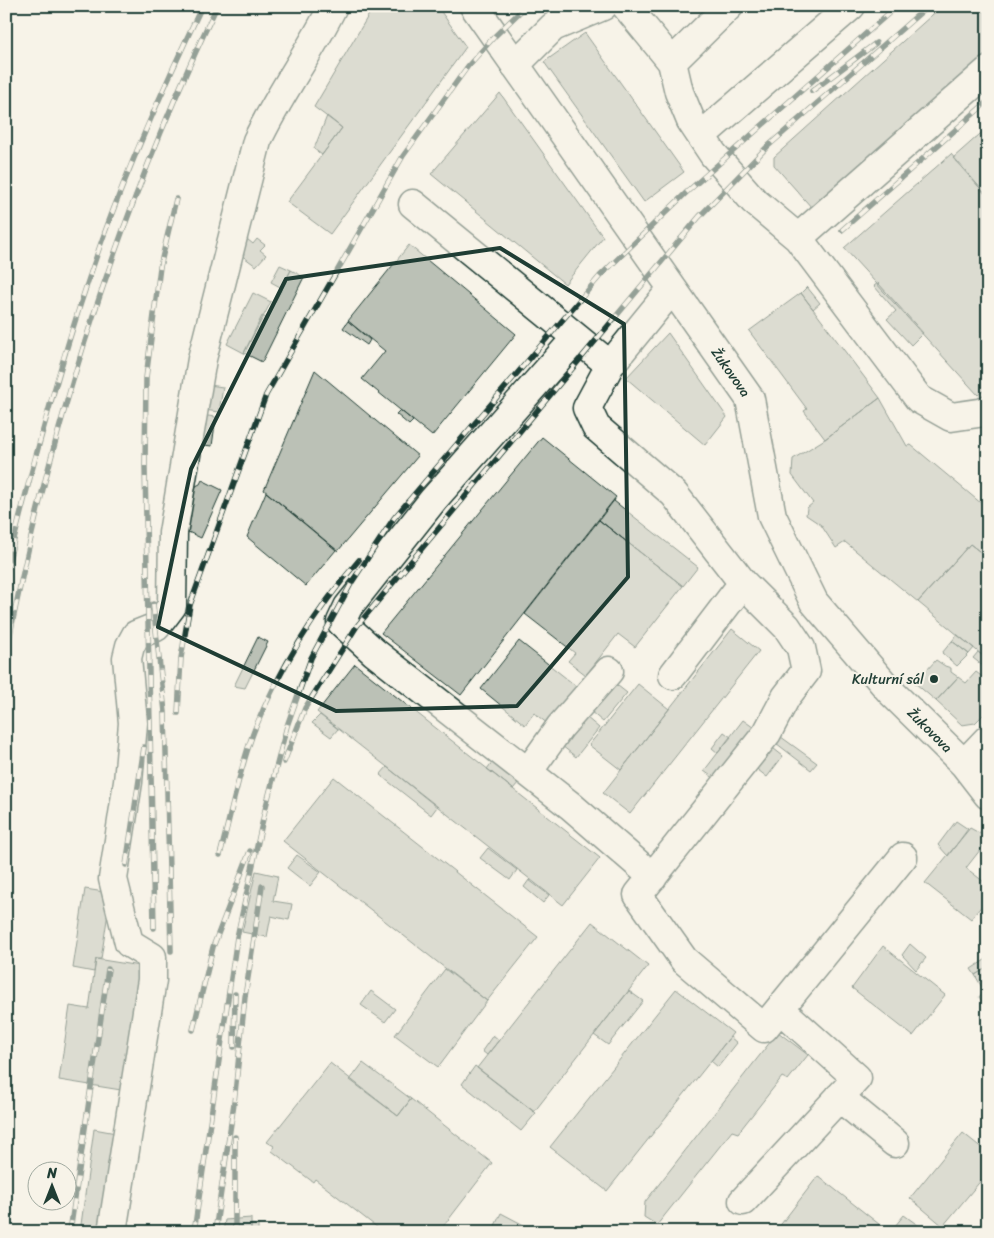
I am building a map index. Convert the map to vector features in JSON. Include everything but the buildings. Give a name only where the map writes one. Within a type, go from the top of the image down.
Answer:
[{"type":"street","points":[[112,1232],[152,980],[152,957],[130,943],[113,879],[128,782],[133,732],[132,696],[127,658],[130,646],[136,635],[156,627],[172,606],[173,533],[202,359],[257,141],[269,115],[322,30],[333,6]]},
{"type":"street","name":"Žukovova","points":[[474,6],[750,399],[772,516],[814,602],[890,691],[964,764],[988,795]]},
{"type":"street","points":[[515,65],[554,26],[603,6]]},
{"type":"street","points":[[626,6],[672,62],[679,92],[691,121],[712,154],[754,201],[798,238],[919,398],[951,417],[984,412],[988,409]]},
{"type":"street","points":[[672,62],[730,6]]},
{"type":"street","points":[[701,136],[851,6]]},
{"type":"street","points":[[798,238],[988,71]]},
{"type":"street","points":[[413,204],[610,365]]},
{"type":"street","points":[[672,289],[610,365],[587,408],[596,427],[674,494],[743,583],[787,627],[801,648],[806,671],[786,696],[767,733],[638,895],[684,960],[764,1028],[903,857]]},
{"type":"street","points":[[576,338],[433,500],[348,608],[342,622],[374,652],[528,772],[653,877]]},
{"type":"street","points":[[673,675],[743,583]]},
{"type":"street","points":[[528,772],[560,727],[609,671]]},
{"type":"street","points":[[964,764],[988,739]]},
{"type":"street","points":[[743,1201],[857,1078],[780,1009]]},
{"type":"street","points":[[839,1097],[895,1142]]},
{"type":"highlighted area","points":[[500,248],[624,324],[628,577],[517,706],[336,711],[158,627],[191,469],[286,279]]},
{"type":"railway","points":[[6,572],[51,401],[90,274],[139,146],[202,6]]},
{"type":"railway","points":[[6,655],[23,571],[43,488],[90,324],[148,164],[181,84],[217,6]]},
{"type":"railway","points":[[178,713],[181,658],[190,605],[266,395],[403,156],[468,66],[526,6]]},
{"type":"railway","points":[[194,1232],[237,937],[265,810],[287,726],[311,658],[352,582],[394,518],[600,276],[688,191],[897,6]]},
{"type":"railway","points":[[284,762],[305,708],[357,626],[699,217],[767,147],[928,6]]},
{"type":"railway","points":[[812,91],[876,43]]},
{"type":"railway","points":[[842,230],[988,101]]},
{"type":"railway","points":[[154,928],[145,467],[146,378],[160,267],[176,199]]},
{"type":"railway","points":[[220,855],[244,761],[264,708],[287,663],[313,620],[359,560]]},
{"type":"railway","points":[[153,604],[165,712],[171,951]]},
{"type":"railway","points":[[126,865],[144,747]]},
{"type":"railway","points":[[193,1030],[213,947],[250,851]]},
{"type":"railway","points":[[215,1232],[234,1103],[245,997],[262,886]]},
{"type":"railway","points":[[70,1232],[108,969]]},
{"type":"railway","points":[[234,1047],[235,994]]},
{"type":"railway","points":[[235,1137],[235,1232]]},
{"type":"place","name":"Kulturní sál","points":[[934,679]]}]
